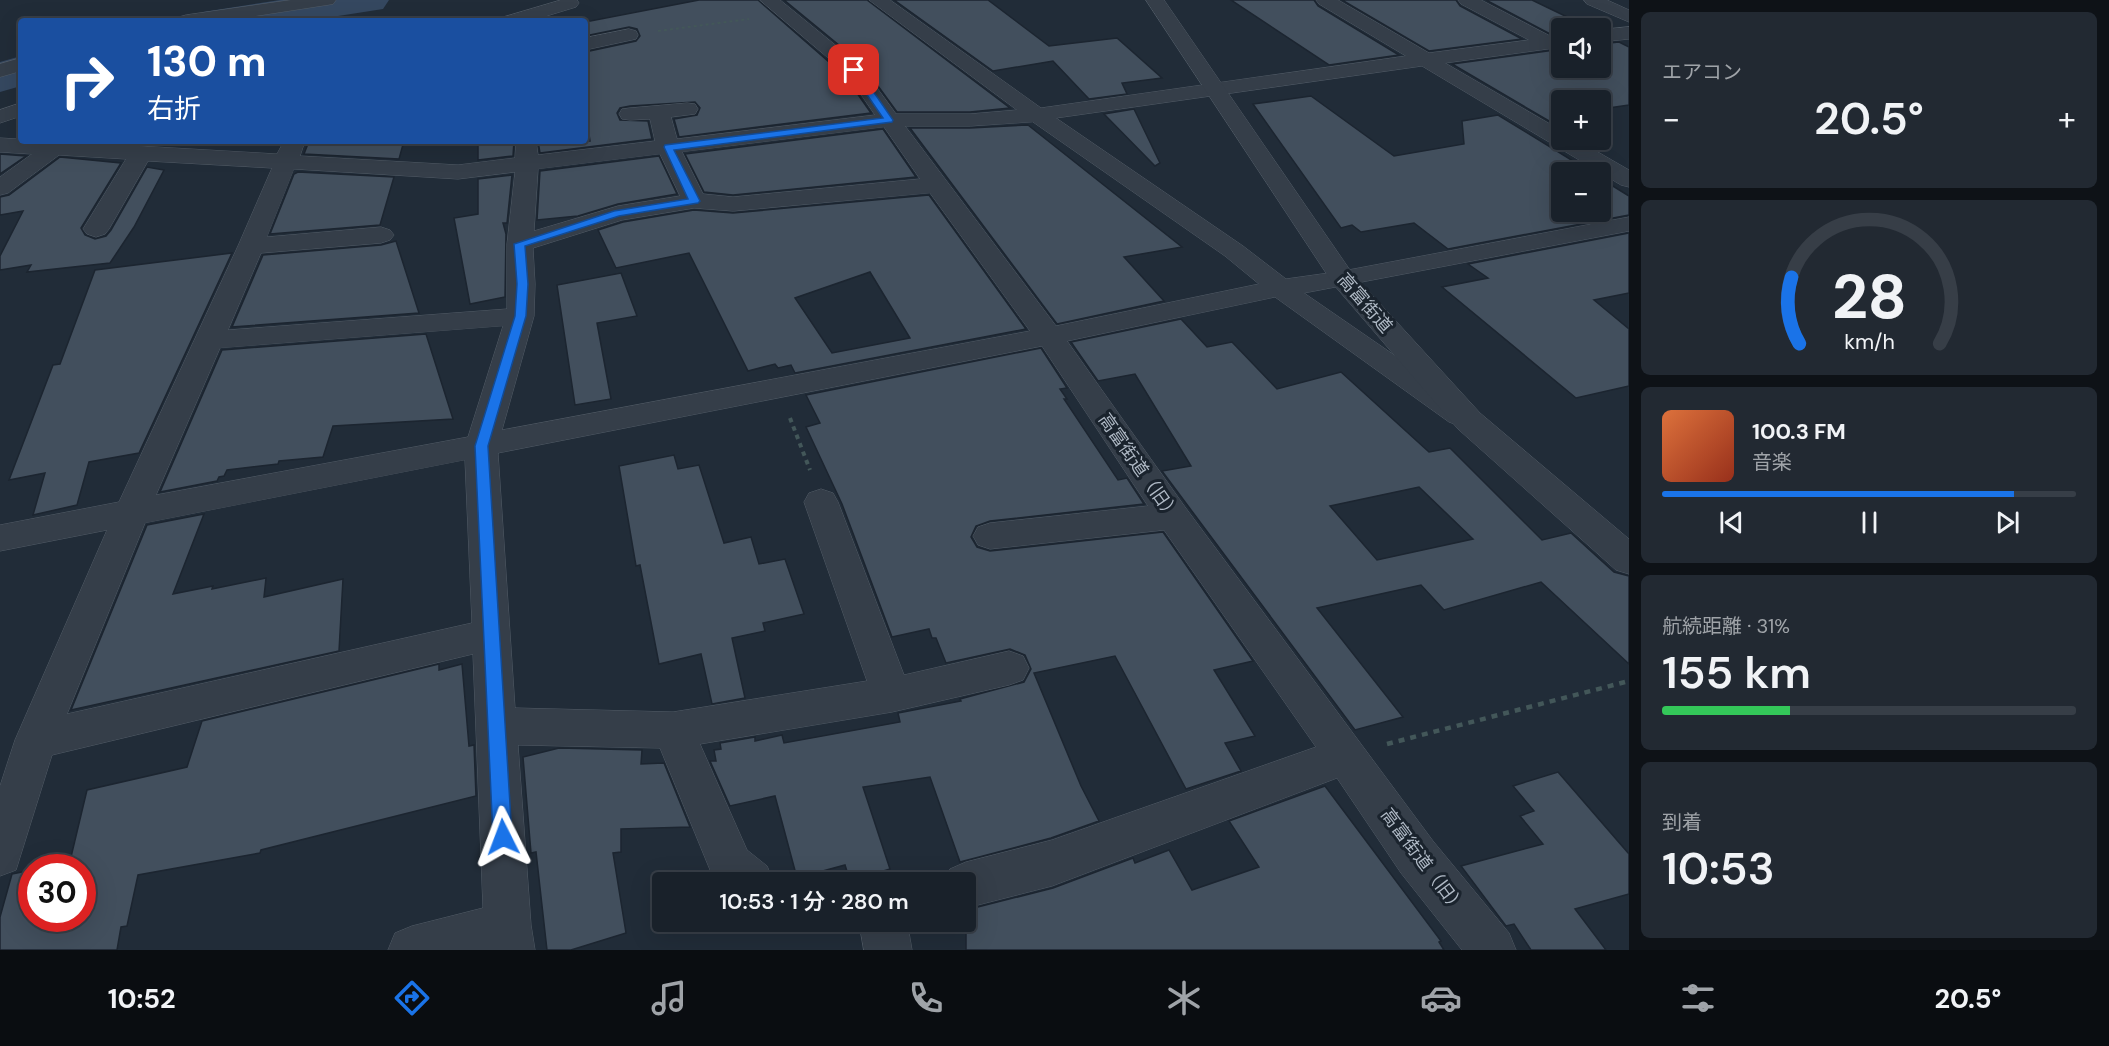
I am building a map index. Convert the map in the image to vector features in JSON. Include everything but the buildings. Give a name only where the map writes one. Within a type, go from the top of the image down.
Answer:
[{"type":"street","points":[[213,18],[275,11],[327,0]]},
{"type":"street","points":[[878,0],[1036,115],[1234,251],[1280,288],[1469,421]]},
{"type":"street","name":"高富街道","points":[[1155,0],[1343,279],[1469,421],[1629,560]]},
{"type":"street","points":[[1325,0],[1629,180]]},
{"type":"street","points":[[1467,0],[1551,40]]},
{"type":"street","points":[[1593,0],[1629,17]]},
{"type":"street","points":[[521,18],[570,3]]},
{"type":"street","name":"高富街道（旧）","points":[[777,6],[854,70],[936,185],[1049,336],[1173,516],[1417,857],[1492,950]]},
{"type":"street","points":[[1611,35],[1629,33]]},
{"type":"street","points":[[588,43],[628,34]]},
{"type":"street","points":[[0,145],[61,145],[140,154],[289,152],[458,172],[527,152],[668,147],[889,120],[970,120],[1036,115],[1213,88],[1551,43]]},
{"type":"street","points":[[0,71],[18,65]]},
{"type":"street","points":[[630,114],[687,109]]},
{"type":"street","points":[[0,117],[18,110]]},
{"type":"street","points":[[659,112],[668,147],[694,201]]},
{"type":"street","points":[[0,188],[61,145]]},
{"type":"street","points":[[0,854],[36,740],[131,514],[251,246],[289,152]]},
{"type":"street","points":[[412,950],[509,937],[481,446],[520,316],[522,284],[520,244],[527,152]]},
{"type":"street","points":[[96,229],[140,154]]},
{"type":"street","points":[[520,244],[618,213],[694,201],[733,204],[936,185]]},
{"type":"street","points":[[0,538],[1049,336],[1280,288],[1343,279],[1629,224]]},
{"type":"street","points":[[251,246],[381,236]]},
{"type":"street","points":[[208,340],[520,316]]},
{"type":"street","points":[[821,502],[892,695]]},
{"type":"street","points":[[990,536],[1173,516]]},
{"type":"street","points":[[36,740],[492,634]]},
{"type":"street","points":[[497,726],[674,730],[892,695],[1009,668]]},
{"type":"street","points":[[674,730],[732,866],[739,872]]},
{"type":"street","points":[[976,882],[1052,863],[1346,755]]},
{"type":"street","points":[[885,932],[888,950]]},
{"type":"path","points":[[628,34],[721,24],[777,6]]},
{"type":"path","points":[[779,388],[821,502]]},
{"type":"path","points":[[1346,755],[1629,681]]},
{"type":"waterway","points":[[240,18],[369,0]]},
{"type":"waterway","points":[[0,78],[18,71]]},
{"type":"route","points":[[503,837],[481,446],[520,316],[522,284],[520,244],[618,213],[694,201],[668,147],[889,120],[854,70]]}]
